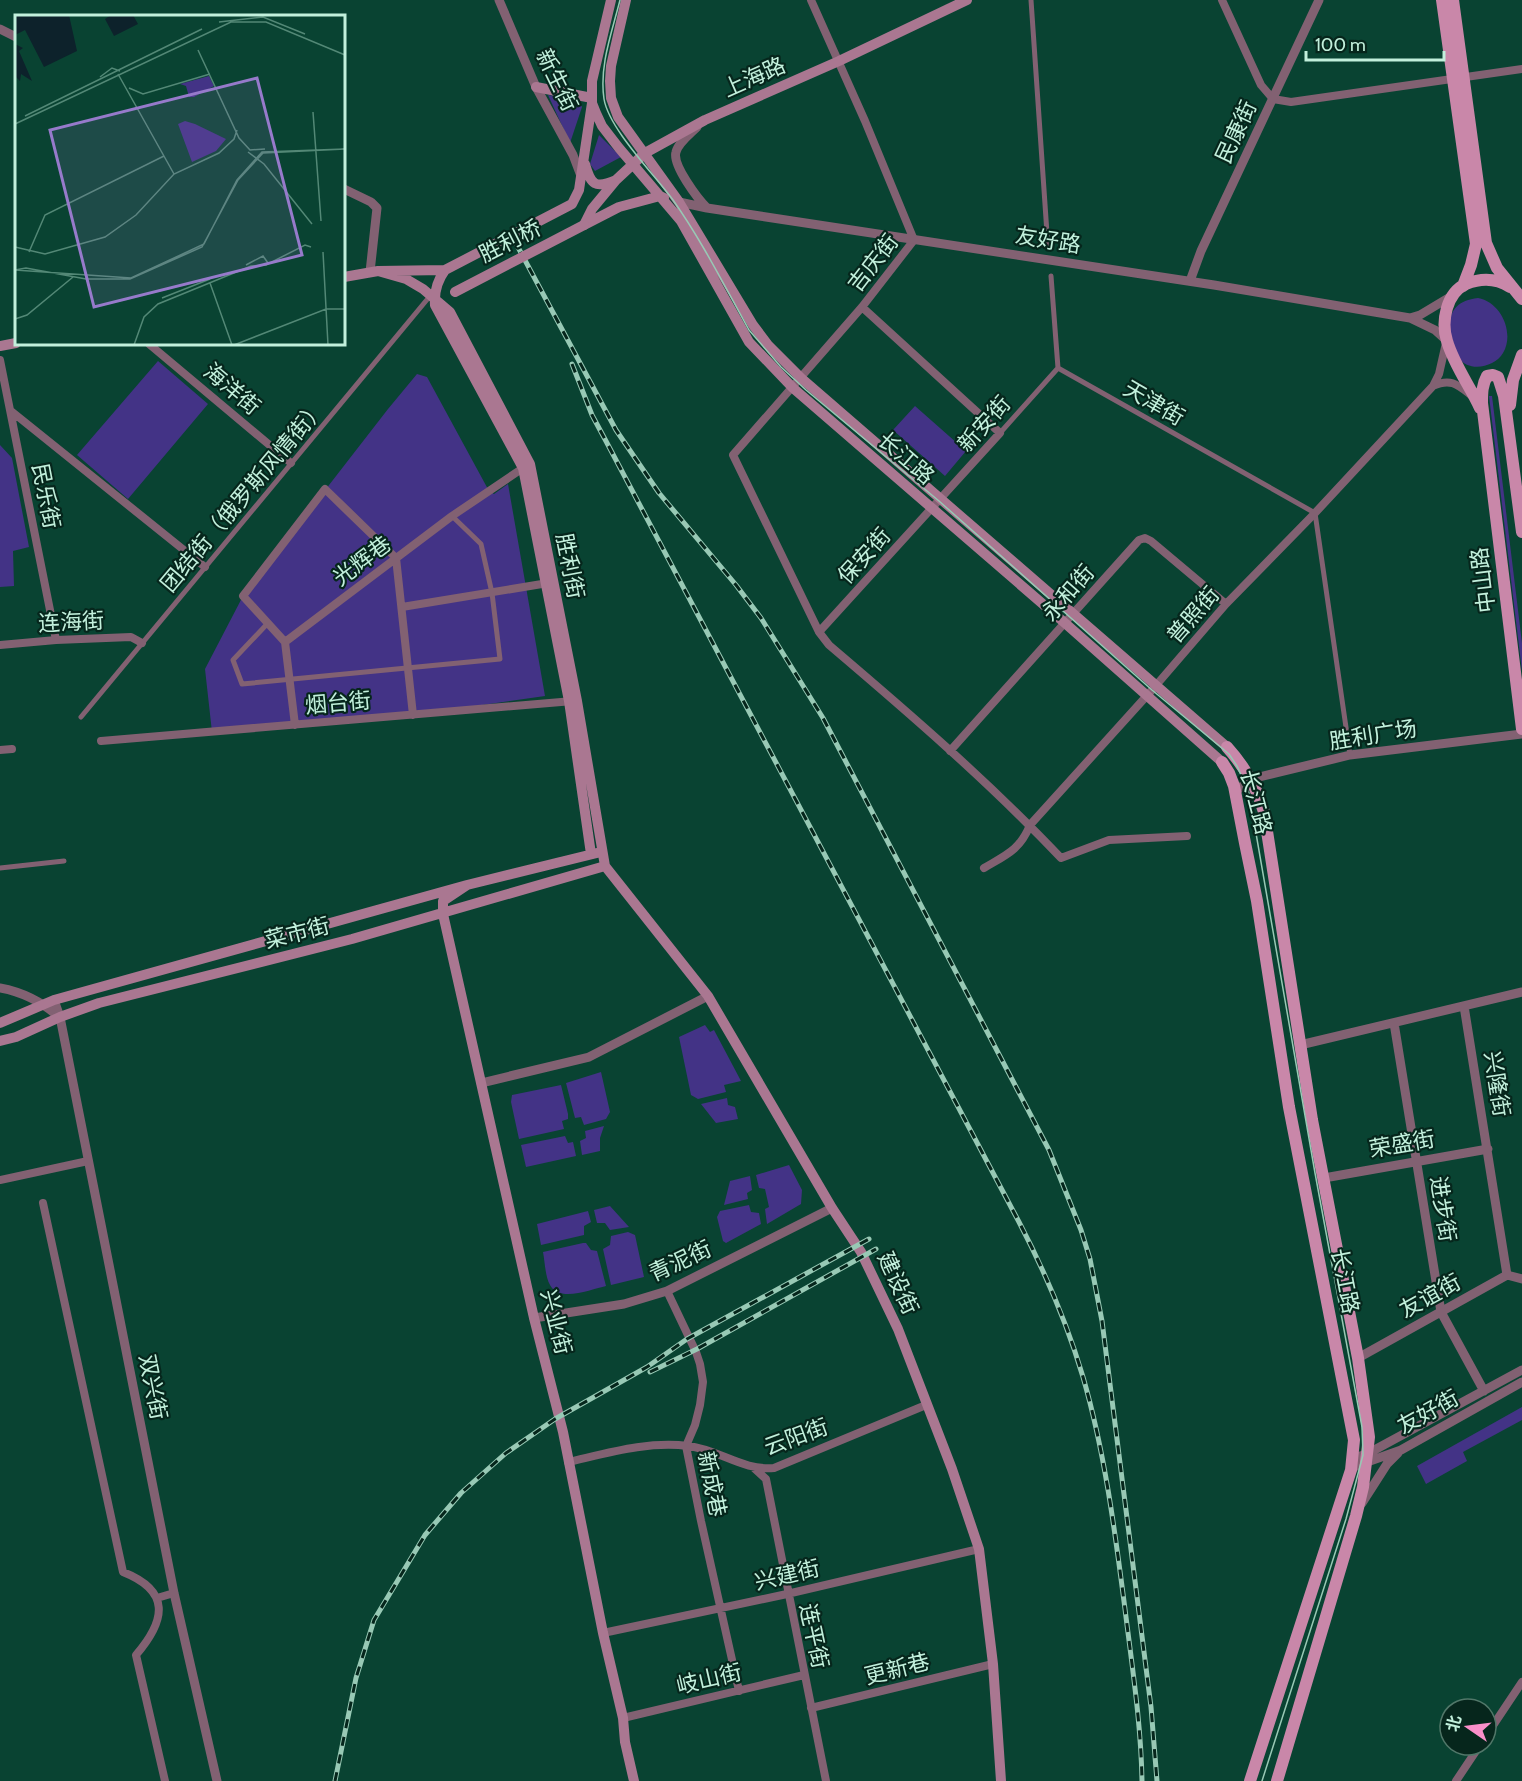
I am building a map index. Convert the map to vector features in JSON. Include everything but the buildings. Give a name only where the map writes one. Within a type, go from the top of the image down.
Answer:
[{"type":"main road","points":[[581,176],[594,71],[611,0]]},
{"type":"main road","name":"长江路","points":[[626,0],[611,66],[611,98],[623,125],[679,202],[753,325],[768,345],[1066,624],[1222,762],[1229,772],[1257,901],[1293,1127],[1353,1428],[1352,1464],[1250,1781]]},
{"type":"main road","name":"上海路","points":[[584,225],[592,209],[616,180],[645,153],[705,120],[839,61],[967,0]]},
{"type":"main road","points":[[1442,0],[1459,79]]},
{"type":"main road","points":[[1453,0],[1459,79],[1481,243],[1497,268],[1520,295]]},
{"type":"main road","points":[[536,87],[592,101]]},
{"type":"main road","name":"长江路","points":[[592,101],[602,126],[681,221],[749,342],[793,388],[1075,614],[1227,747],[1238,758],[1259,796],[1264,813],[1300,1046],[1358,1358],[1369,1437],[1356,1516],[1278,1781]]},
{"type":"main road","points":[[585,148],[585,165],[594,184],[601,185],[616,180]]},
{"type":"main road","name":"胜利桥","points":[[445,270],[572,204],[579,189],[581,176]]},
{"type":"main road","points":[[660,196],[679,202]]},
{"type":"main road","name":"胜利桥","points":[[450,312],[448,299],[455,292],[619,207],[660,196]]},
{"type":"main road","points":[[1463,286],[1481,243]]},
{"type":"main road","points":[[345,277],[374,272],[445,270]]},
{"type":"main road","points":[[374,272],[406,279],[432,297],[445,270]]},
{"type":"main road","points":[[1486,427],[1479,407],[1446,339],[1446,311],[1450,297],[1463,286],[1482,279],[1502,282],[1520,295]]},
{"type":"main road","name":"胜利街","points":[[432,297],[450,312],[526,466],[573,701],[596,853],[605,866]]},
{"type":"main road","name":"胜利街","points":[[432,297],[526,466]]},
{"type":"main road","points":[[0,346],[15,343]]},
{"type":"main road","points":[[1509,430],[1510,394],[1521,362]]},
{"type":"main road","points":[[1486,427],[1482,389],[1487,376],[1493,375],[1498,377],[1501,386],[1509,430]]},
{"type":"main road","name":"中山路","points":[[1486,427],[1522,729]]},
{"type":"main road","name":"中山路","points":[[1509,430],[1522,532]]},
{"type":"main road","points":[[0,1023],[54,1000],[467,885],[596,853]]},
{"type":"main road","name":"菜市街","points":[[0,1041],[16,1037],[60,1017],[99,1003],[443,914],[605,866]]},
{"type":"main road","name":"建设街","points":[[605,866],[708,996],[832,1208],[861,1252],[882,1292],[952,1469],[979,1549],[993,1664],[1001,1781]]},
{"type":"main road","points":[[443,914],[443,901],[467,885]]},
{"type":"main road","name":"兴业街","points":[[443,914],[534,1318],[563,1432],[634,1781]]},
{"type":"street","name":"新生街","points":[[499,0],[536,87],[573,155],[581,176]]},
{"type":"street","name":"吉庆街","points":[[811,0],[915,240],[862,307],[733,455],[819,632]]},
{"type":"street","points":[[1031,0],[1048,248]]},
{"type":"street","points":[[1222,0],[1261,85],[1273,99],[1291,102],[1522,69]]},
{"type":"street","name":"民康街","points":[[1190,281],[1201,251],[1319,0]]},
{"type":"street","points":[[0,29],[15,36]]},
{"type":"street","points":[[705,120],[676,150],[675,160],[700,201],[707,208]]},
{"type":"street","points":[[345,189],[371,202],[377,208],[374,272]]},
{"type":"street","name":"友好路","points":[[679,202],[1190,281],[1410,318],[1435,330],[1446,339]]},
{"type":"street","points":[[1051,276],[1058,368]]},
{"type":"street","name":"团结街（俄罗斯风情街）","points":[[81,717],[432,297]]},
{"type":"street","points":[[1410,318],[1420,315],[1450,297]]},
{"type":"street","points":[[862,307],[1000,433]]},
{"type":"street","points":[[1433,386],[1439,374],[1446,339]]},
{"type":"street","name":"海洋街","points":[[150,345],[291,463]]},
{"type":"street","name":"民乐街","points":[[0,360],[56,640]]},
{"type":"street","name":"新安街","points":[[937,503],[1058,368]]},
{"type":"street","name":"天津街","points":[[1058,368],[1315,513]]},
{"type":"street","points":[[1433,386],[1443,381],[1453,383],[1471,395],[1479,407]]},
{"type":"street","name":"普照街","points":[[984,868],[1014,850],[1024,841],[1030,825],[1226,604],[1315,513],[1433,386]]},
{"type":"street","points":[[11,411],[205,567]]},
{"type":"street","name":"光辉巷","points":[[285,642],[452,516],[526,466]]},
{"type":"street","points":[[295,725],[285,642],[243,596],[325,489],[396,558],[413,715]]},
{"type":"street","name":"保安街","points":[[819,632],[937,503]]},
{"type":"street","points":[[1315,513],[1350,755]]},
{"type":"street","points":[[268,623],[233,660],[242,684],[500,659],[492,592],[481,544],[452,516]]},
{"type":"street","name":"永和街","points":[[950,751],[1075,614],[1135,544],[1144,538],[1151,541],[1226,604]]},
{"type":"street","points":[[402,608],[549,583]]},
{"type":"street","points":[[819,632],[830,645],[1030,825],[1061,858],[1109,840],[1187,836]]},
{"type":"street","name":"连海街","points":[[0,645],[131,637],[142,643]]},
{"type":"street","name":"烟台街","points":[[96,741],[573,701]]},
{"type":"street","name":"胜利广场","points":[[1235,792],[1251,779],[1350,755],[1522,734]]},
{"type":"street","points":[[0,750],[12,749]]},
{"type":"street","points":[[0,868],[64,861]]},
{"type":"street","points":[[0,988],[13,991],[42,1004],[60,1017]]},
{"type":"street","points":[[1300,1046],[1522,992]]},
{"type":"street","points":[[482,1083],[589,1057],[708,996]]},
{"type":"street","name":"双兴街","points":[[54,1000],[60,1017],[174,1593],[218,1781]]},
{"type":"street","name":"兴隆街","points":[[1464,1006],[1507,1275]]},
{"type":"street","name":"进步街","points":[[1394,1023],[1440,1312],[1484,1391]]},
{"type":"street","name":"荣盛街","points":[[1324,1178],[1488,1149]]},
{"type":"street","points":[[0,1180],[88,1161]]},
{"type":"street","points":[[43,1203],[123,1572],[152,1588],[157,1598],[158,1613],[153,1631],[136,1654],[165,1781]]},
{"type":"street","name":"青泥街","points":[[534,1318],[624,1304],[667,1291],[832,1208]]},
{"type":"street","points":[[1507,1275],[1522,1279]]},
{"type":"street","name":"友谊街","points":[[1358,1358],[1507,1275]]},
{"type":"street","name":"新成巷","points":[[667,1291],[696,1352],[703,1382],[695,1425],[686,1446],[739,1690]]},
{"type":"street","name":"友好街","points":[[1352,1464],[1356,1466],[1522,1370]]},
{"type":"street","name":"友好街","points":[[1367,1458],[1401,1450],[1522,1382]]},
{"type":"street","name":"云阳街","points":[[568,1462],[664,1443],[690,1446],[754,1468],[774,1468],[926,1405]]},
{"type":"street","points":[[1356,1516],[1368,1492],[1387,1464],[1401,1450]]},
{"type":"street","name":"连平街","points":[[754,1468],[766,1479],[787,1594],[826,1781]]},
{"type":"street","name":"兴建街","points":[[603,1633],[787,1594],[979,1549]]},
{"type":"street","points":[[157,1598],[174,1593]]},
{"type":"street","name":"更新巷","points":[[811,1708],[993,1664]]},
{"type":"street","name":"岐山街","points":[[623,1718],[804,1675]]},
{"type":"street","points":[[1498,1718],[1522,1682]]},
{"type":"street","points":[[1456,1781],[1472,1757]]},
{"type":"shaded area","points":[[548,95],[578,100],[582,107],[570,143]]},
{"type":"shaded area","points":[[599,135],[621,157],[595,171],[590,164]]},
{"type":"shaded area","points":[[1478,298],[1493,305],[1499,312],[1504,319],[1507,337],[1503,353],[1499,358],[1488,365],[1475,367],[1463,363],[1459,358],[1451,336],[1450,320],[1452,313],[1461,303]]},
{"type":"shaded area","points":[[158,361],[208,404],[128,499],[77,455]]},
{"type":"shaded area","points":[[417,374],[427,377],[489,491],[494,494],[508,484],[545,696],[413,715],[212,732],[205,669],[243,596]]},
{"type":"shaded area","points":[[1489,396],[1492,396],[1522,643],[1522,671]]},
{"type":"shaded area","points":[[915,406],[966,451],[945,476],[893,430]]},
{"type":"shaded area","points":[[0,445],[12,458],[29,547],[13,551],[14,586],[0,587]]},
{"type":"shaded area","points":[[705,1025],[710,1032],[714,1030],[741,1081],[724,1085],[726,1092],[698,1099],[691,1095],[679,1037]]},
{"type":"shaded area","points":[[601,1072],[610,1112],[606,1119],[584,1125],[581,1117],[575,1118],[566,1083]]},
{"type":"shaded area","points":[[561,1085],[568,1114],[568,1119],[562,1121],[564,1129],[519,1139],[511,1102],[512,1095]]},
{"type":"shaded area","points":[[727,1098],[728,1105],[735,1107],[738,1119],[716,1123],[701,1104]]},
{"type":"shaded area","points":[[604,1126],[600,1138],[600,1151],[582,1155],[580,1141],[586,1138],[585,1131]]},
{"type":"shaded area","points":[[565,1136],[568,1143],[573,1142],[576,1156],[526,1167],[521,1145]]},
{"type":"shaded area","points":[[789,1165],[802,1190],[801,1204],[767,1224],[765,1209],[769,1207],[765,1189],[759,1188],[756,1175]]},
{"type":"shaded area","points":[[750,1176],[752,1190],[747,1193],[748,1199],[724,1205],[730,1181]]},
{"type":"shaded area","points":[[749,1205],[751,1212],[759,1213],[761,1224],[726,1243],[723,1241],[717,1217],[720,1211]]},
{"type":"shaded area","points":[[610,1206],[629,1227],[610,1230],[605,1223],[597,1223],[594,1210]]},
{"type":"shaded area","points":[[588,1211],[591,1222],[584,1226],[584,1235],[541,1245],[537,1224]]},
{"type":"shaded area","points":[[628,1232],[635,1235],[644,1277],[611,1285],[603,1249],[610,1245],[611,1236]]},
{"type":"shaded area","points":[[586,1243],[591,1250],[597,1251],[606,1286],[568,1294],[554,1290],[547,1277],[543,1252]]},
{"type":"shaded area","points":[[1522,1407],[1522,1420],[1463,1452],[1467,1461],[1426,1484],[1417,1466]]},
{"type":"tram line","points":[[620,0],[603,74],[604,99],[608,111],[614,124],[633,151],[684,216],[749,330],[781,367],[806,390],[939,501],[1152,690],[1229,754],[1249,793],[1362,1427],[1363,1455],[1346,1519],[1262,1781]]},
{"type":"railway","points":[[512,236],[616,430],[659,493],[761,618],[823,718],[1049,1150],[1090,1259],[1102,1321],[1151,1707],[1157,1781]]},
{"type":"railway","points":[[572,364],[592,415],[1019,1222],[1063,1317],[1091,1406],[1108,1493],[1136,1695],[1142,1781]]},
{"type":"railway","points":[[335,1781],[356,1678],[374,1620],[425,1535],[461,1493],[506,1453],[555,1419],[647,1367],[687,1339],[869,1239]]},
{"type":"railway","points":[[650,1372],[697,1349],[876,1249]]}]
